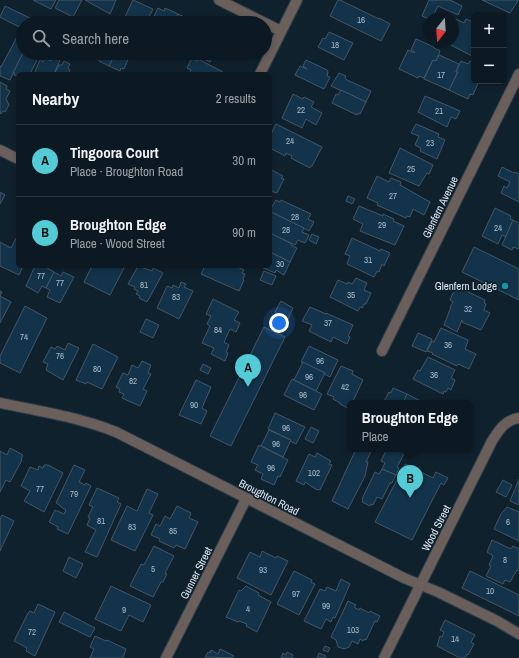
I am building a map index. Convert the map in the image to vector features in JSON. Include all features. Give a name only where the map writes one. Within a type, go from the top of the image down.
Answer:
[{"type":"street","points":[[219,0],[252,16]]},
{"type":"street","points":[[272,51],[297,0]]},
{"type":"street","points":[[272,26],[282,31]]},
{"type":"street","points":[[261,72],[267,60]]},
{"type":"street","name":"Glenfern Avenue","points":[[382,351],[519,74]]},
{"type":"street","points":[[0,150],[16,158]]},
{"type":"street","name":"Broughton Road","points":[[0,403],[71,417],[116,432],[409,580],[433,589],[497,621],[519,634]]},
{"type":"street","name":"Wood Street","points":[[384,658],[497,434],[510,420],[519,418]]},
{"type":"street","name":"Gunner Street","points":[[166,658],[246,499]]},
{"type":"building","points":[[33,0],[56,0],[51,9]]},
{"type":"building","points":[[59,0],[82,0],[74,16],[55,8]]},
{"type":"building","points":[[85,0],[116,0],[110,14]]},
{"type":"building","points":[[133,0],[153,9],[150,16],[125,16]]},
{"type":"building","points":[[338,0],[390,24],[381,41],[330,16]]},
{"type":"building","points":[[429,0],[450,0],[462,6],[459,13],[451,12],[438,6],[435,12],[424,12]]},
{"type":"building","points":[[482,0],[517,0],[518,1],[510,13]]},
{"type":"building","points":[[5,6],[26,16],[16,16],[16,25],[0,17]]},
{"type":"building","points":[[158,8],[164,11],[165,8],[178,14],[177,16],[154,16]]},
{"type":"building","points":[[466,19],[471,21],[471,55],[457,48],[459,48],[459,20],[464,23]]},
{"type":"building","points":[[329,32],[353,43],[344,60],[318,47],[323,38],[325,39]]},
{"type":"building","points":[[16,39],[16,60],[20,60],[10,80],[0,76],[0,66],[1,67]]},
{"type":"building","points":[[416,39],[423,42],[423,48],[434,48],[440,51],[436,61],[433,60],[424,78],[419,76],[418,78],[399,69],[408,50],[414,53],[415,52],[411,50]]},
{"type":"building","points":[[439,55],[459,64],[456,72],[458,72],[449,90],[424,79],[433,60],[436,61]]},
{"type":"building","points":[[20,60],[37,60],[31,72],[16,72],[16,76],[14,75],[15,73],[13,73]]},
{"type":"building","points":[[40,60],[43,62],[44,60],[60,60],[55,72],[35,72]]},
{"type":"building","points":[[99,60],[112,60],[109,66]]},
{"type":"building","points":[[112,60],[128,60],[124,69],[121,68],[120,71],[109,66]]},
{"type":"building","points":[[191,60],[200,60],[223,72],[190,72],[191,70],[187,68]]},
{"type":"building","points":[[306,60],[327,70],[327,76],[330,77],[324,89],[295,75],[300,66],[307,69],[303,66]]},
{"type":"building","points":[[64,61],[70,64],[68,68],[70,70],[69,72],[55,72],[59,65],[62,65]]},
{"type":"building","points":[[461,61],[468,64],[471,62],[471,84],[478,84],[473,95],[470,94],[468,99],[449,90],[458,72],[456,72]]},
{"type":"building","points":[[339,73],[346,76],[345,78],[347,80],[371,91],[366,102],[331,86]]},
{"type":"building","points":[[0,82],[7,86],[6,89],[10,91],[6,99],[9,105],[5,112],[3,111],[1,114],[0,113]]},
{"type":"building","points":[[341,90],[366,102],[360,114],[358,113],[357,115],[332,103],[336,94],[338,95]]},
{"type":"building","points":[[293,94],[314,102],[311,107],[322,113],[316,125],[306,119],[302,128],[282,118]]},
{"type":"building","points":[[425,96],[460,111],[456,119],[451,117],[447,127],[418,112]]},
{"type":"building","points":[[276,124],[322,147],[312,166],[310,168],[291,158],[292,156],[286,153],[285,156],[272,149],[272,132]]},
{"type":"building","points":[[416,124],[439,134],[438,137],[445,140],[437,159],[420,151],[421,148],[415,145],[419,136],[411,133]]},
{"type":"building","points":[[400,148],[433,165],[429,174],[427,173],[419,186],[389,173]]},
{"type":"building","points":[[502,167],[519,174],[519,202],[501,193],[504,186],[507,188],[510,182],[498,176]]},
{"type":"building","points":[[272,170],[283,176],[281,178],[284,179],[277,193],[272,192]]},
{"type":"building","points":[[377,176],[389,182],[391,178],[401,182],[400,185],[430,202],[424,215],[413,209],[410,217],[407,216],[406,218],[377,205],[378,203],[367,198]]},
{"type":"building","points":[[0,192],[5,195],[0,204]]},
{"type":"building","points":[[348,196],[355,199],[352,204],[346,201]]},
{"type":"building","points":[[276,200],[280,202],[281,200],[311,214],[308,219],[314,222],[309,231],[272,212],[272,207]]},
{"type":"building","points":[[359,206],[383,216],[383,214],[404,226],[395,245],[360,231],[363,224],[353,219]]},
{"type":"building","points":[[495,208],[511,216],[510,219],[513,220],[506,237],[502,235],[498,244],[482,236]]},
{"type":"building","points":[[272,212],[304,228],[302,232],[309,235],[305,243],[298,240],[295,245],[272,234]]},
{"type":"building","points":[[513,220],[519,223],[519,249],[513,247],[512,250],[502,245]]},
{"type":"building","points":[[272,234],[297,248],[290,262],[272,253]]},
{"type":"building","points":[[312,234],[319,237],[316,244],[309,240]]},
{"type":"building","points":[[352,238],[380,251],[381,249],[390,253],[384,266],[382,264],[379,272],[377,271],[374,277],[347,264],[350,256],[345,254]]},
{"type":"building","points":[[16,239],[16,268],[22,268],[19,275],[0,266],[0,242],[11,248]]},
{"type":"building","name":"Glenfern Lodge","points":[[474,247],[519,269],[519,300],[462,272]]},
{"type":"building","points":[[272,253],[290,262],[284,275],[276,270],[275,273],[264,268],[272,268]]},
{"type":"building","points":[[34,268],[47,268],[54,272],[46,288],[42,286],[38,293],[26,286]]},
{"type":"building","points":[[91,268],[124,268],[110,295],[84,282]]},
{"type":"building","points":[[137,268],[144,268],[152,271],[153,268],[163,273],[147,302],[139,298],[140,296],[136,294],[138,291],[134,289],[135,287],[128,284]]},
{"type":"building","points":[[204,268],[240,268],[244,270],[242,273],[245,274],[239,291],[201,274]]},
{"type":"building","points":[[264,271],[276,276],[272,285],[260,280]]},
{"type":"building","points":[[54,272],[61,276],[63,272],[74,277],[60,303],[47,297],[50,290],[46,288]]},
{"type":"building","points":[[356,278],[367,283],[364,290],[371,293],[366,304],[364,304],[362,308],[360,307],[358,311],[330,297],[338,280],[347,284],[348,282],[352,284]]},
{"type":"building","points":[[181,282],[186,284],[184,287],[193,291],[179,319],[157,308],[167,286],[172,288],[173,285],[179,288]]},
{"type":"building","points":[[456,286],[485,300],[484,303],[486,304],[484,310],[490,313],[481,330],[462,322],[462,320],[457,332],[444,325],[453,302],[450,300]]},
{"type":"building","points":[[0,296],[11,302],[0,323]]},
{"type":"building","points":[[213,299],[239,312],[234,320],[240,323],[236,332],[230,329],[224,342],[229,345],[226,352],[228,353],[225,361],[211,354],[214,348],[202,343],[210,326],[207,324],[211,316],[206,314]]},
{"type":"building","points":[[281,301],[293,308],[288,319],[275,312]]},
{"type":"building","points":[[25,306],[47,318],[20,373],[0,363],[0,356]]},
{"type":"building","points":[[310,307],[353,325],[348,336],[350,337],[347,344],[333,337],[331,342],[309,331],[312,325],[302,321]]},
{"type":"building","points":[[146,319],[159,325],[153,338],[140,332]]},
{"type":"building","points":[[264,327],[285,337],[231,446],[210,436]]},
{"type":"building","points":[[441,328],[468,340],[465,349],[476,354],[469,369],[458,364],[457,366],[427,351],[432,341],[434,342]]},
{"type":"building","points":[[418,333],[432,339],[426,352],[412,346]]},
{"type":"building","points":[[68,343],[79,348],[63,380],[46,370],[48,364],[43,362],[51,347],[55,349],[57,346],[65,350]]},
{"type":"building","points":[[93,344],[118,357],[102,389],[87,382],[86,384],[76,380]]},
{"type":"building","points":[[309,346],[338,360],[330,377],[301,362]]},
{"type":"building","points":[[428,357],[455,370],[451,378],[455,380],[451,390],[448,388],[443,394],[413,379],[418,370],[420,371]]},
{"type":"building","points":[[142,361],[151,365],[148,373],[151,374],[143,389],[147,391],[140,406],[122,398],[124,394],[119,392],[120,389],[116,387],[123,373],[128,375],[132,365],[138,368]]},
{"type":"building","points":[[303,362],[325,373],[316,391],[294,380]]},
{"type":"building","points":[[203,364],[211,368],[208,374],[200,370]]},
{"type":"building","points":[[341,366],[353,371],[352,374],[363,380],[353,400],[347,400],[347,408],[333,399],[334,397],[327,394]]},
{"type":"building","points":[[292,379],[322,394],[314,410],[284,395]]},
{"type":"building","points":[[196,380],[211,387],[202,408],[207,411],[201,424],[179,415]]},
{"type":"building","points":[[393,388],[407,394],[404,400],[385,400],[389,392],[391,393]]},
{"type":"building","points":[[407,394],[419,400],[404,400]]},
{"type":"building","points":[[275,413],[305,427],[296,444],[268,429]]},
{"type":"building","points":[[311,427],[319,431],[313,443],[305,439]]},
{"type":"building","points":[[269,430],[291,440],[283,457],[261,446]]},
{"type":"building","points":[[259,445],[288,460],[280,477],[278,476],[274,485],[261,479],[263,474],[255,470],[258,465],[251,462]]},
{"type":"building","points":[[10,448],[23,455],[22,460],[10,482],[6,480],[0,492],[0,451],[7,455]]},
{"type":"building","points":[[355,452],[371,452],[366,462],[368,462],[365,476],[348,509],[332,501]]},
{"type":"building","points":[[386,452],[405,452],[397,467],[399,468],[396,475],[382,469],[385,463],[381,461]]},
{"type":"building","points":[[317,453],[331,461],[329,464],[332,465],[320,490],[317,490],[305,482],[304,485],[296,481],[309,454],[315,457]]},
{"type":"building","points":[[405,464],[433,478],[436,472],[448,478],[444,485],[441,483],[412,540],[375,522]]},
{"type":"building","points":[[44,465],[48,465],[63,473],[44,512],[24,501],[30,491],[21,486],[30,467],[38,470],[39,466],[43,468]]},
{"type":"building","points":[[74,465],[85,470],[79,482],[85,485],[86,483],[91,486],[68,534],[57,529],[58,527],[49,522],[55,510],[64,514],[66,510],[56,503]]},
{"type":"building","points":[[382,469],[396,475],[382,499],[377,497],[373,505],[371,504],[370,506],[362,502],[362,499],[375,472],[379,474]]},
{"type":"building","points":[[519,479],[519,505],[510,501]]},
{"type":"building","points":[[503,480],[512,485],[506,497],[496,492]]},
{"type":"building","points":[[97,488],[119,498],[117,502],[121,504],[97,557],[85,552],[96,530],[87,525],[90,518],[88,517],[93,507],[89,505]]},
{"type":"building","points":[[147,489],[158,494],[149,513],[153,515],[135,551],[111,540],[127,506],[137,511]]},
{"type":"building","points":[[177,506],[191,513],[189,518],[198,522],[185,549],[176,545],[174,548],[159,541],[160,539],[151,535],[156,524],[160,526],[165,516],[170,519]]},
{"type":"building","points":[[507,507],[519,512],[519,541],[494,529],[501,514]]},
{"type":"building","points":[[2,515],[14,521],[0,551],[0,520]]},
{"type":"building","points":[[492,540],[511,549],[513,546],[519,549],[519,571],[517,570],[510,582],[505,580],[503,584],[486,576],[491,566],[489,565],[493,556],[487,552]]},
{"type":"building","points":[[154,546],[174,556],[165,573],[167,574],[163,582],[161,582],[153,597],[130,586],[141,564],[144,565]]},
{"type":"building","points":[[262,551],[276,558],[277,556],[288,561],[271,595],[237,578],[250,552],[260,557]]},
{"type":"building","points":[[69,557],[83,564],[76,578],[63,571]]},
{"type":"building","points":[[294,571],[312,580],[311,582],[315,584],[299,615],[277,604]]},
{"type":"building","points":[[470,571],[519,595],[519,616],[462,588]]},
{"type":"building","points":[[341,579],[350,584],[335,618],[333,617],[331,622],[326,619],[321,629],[304,621],[320,589],[325,591],[327,587],[336,591]]},
{"type":"building","points":[[111,586],[151,605],[143,622],[129,615],[121,631],[95,619]]},
{"type":"building","points":[[246,586],[271,602],[257,632],[246,626],[247,624],[226,617],[239,590],[241,591]]},
{"type":"building","points":[[348,601],[356,605],[354,607],[359,610],[360,608],[369,613],[370,611],[380,616],[377,622],[375,621],[366,640],[364,639],[363,641],[360,639],[358,644],[352,641],[349,647],[344,649],[338,647],[336,640],[331,637]]},
{"type":"building","points":[[38,604],[55,612],[35,656],[26,651],[27,648],[14,641],[28,613],[30,611],[34,613]]},
{"type":"building","points":[[64,612],[95,628],[90,637],[59,622]]},
{"type":"building","points":[[445,620],[475,635],[471,642],[474,644],[465,658],[460,658],[437,646],[440,636],[442,637],[444,632],[440,630]]},
{"type":"building","points":[[95,636],[126,649],[123,658],[90,658],[94,649],[90,647]]},
{"type":"building","points":[[325,646],[330,648],[328,652],[323,650]]},
{"type":"building","points":[[220,649],[234,656],[232,658],[205,657],[211,650],[218,654]]},
{"type":"building","points":[[287,652],[293,655],[292,658],[281,658],[283,653],[286,655]]},
{"type":"building","points":[[319,653],[326,656],[325,658],[317,658]]},
{"type":"place","name":"Glenfern Lodge","points":[[505,286]]},
{"type":"place","name":"Tingoora Court","points":[[248,387]]},
{"type":"place","name":"Broughton Edge","points":[[410,498]]}]
